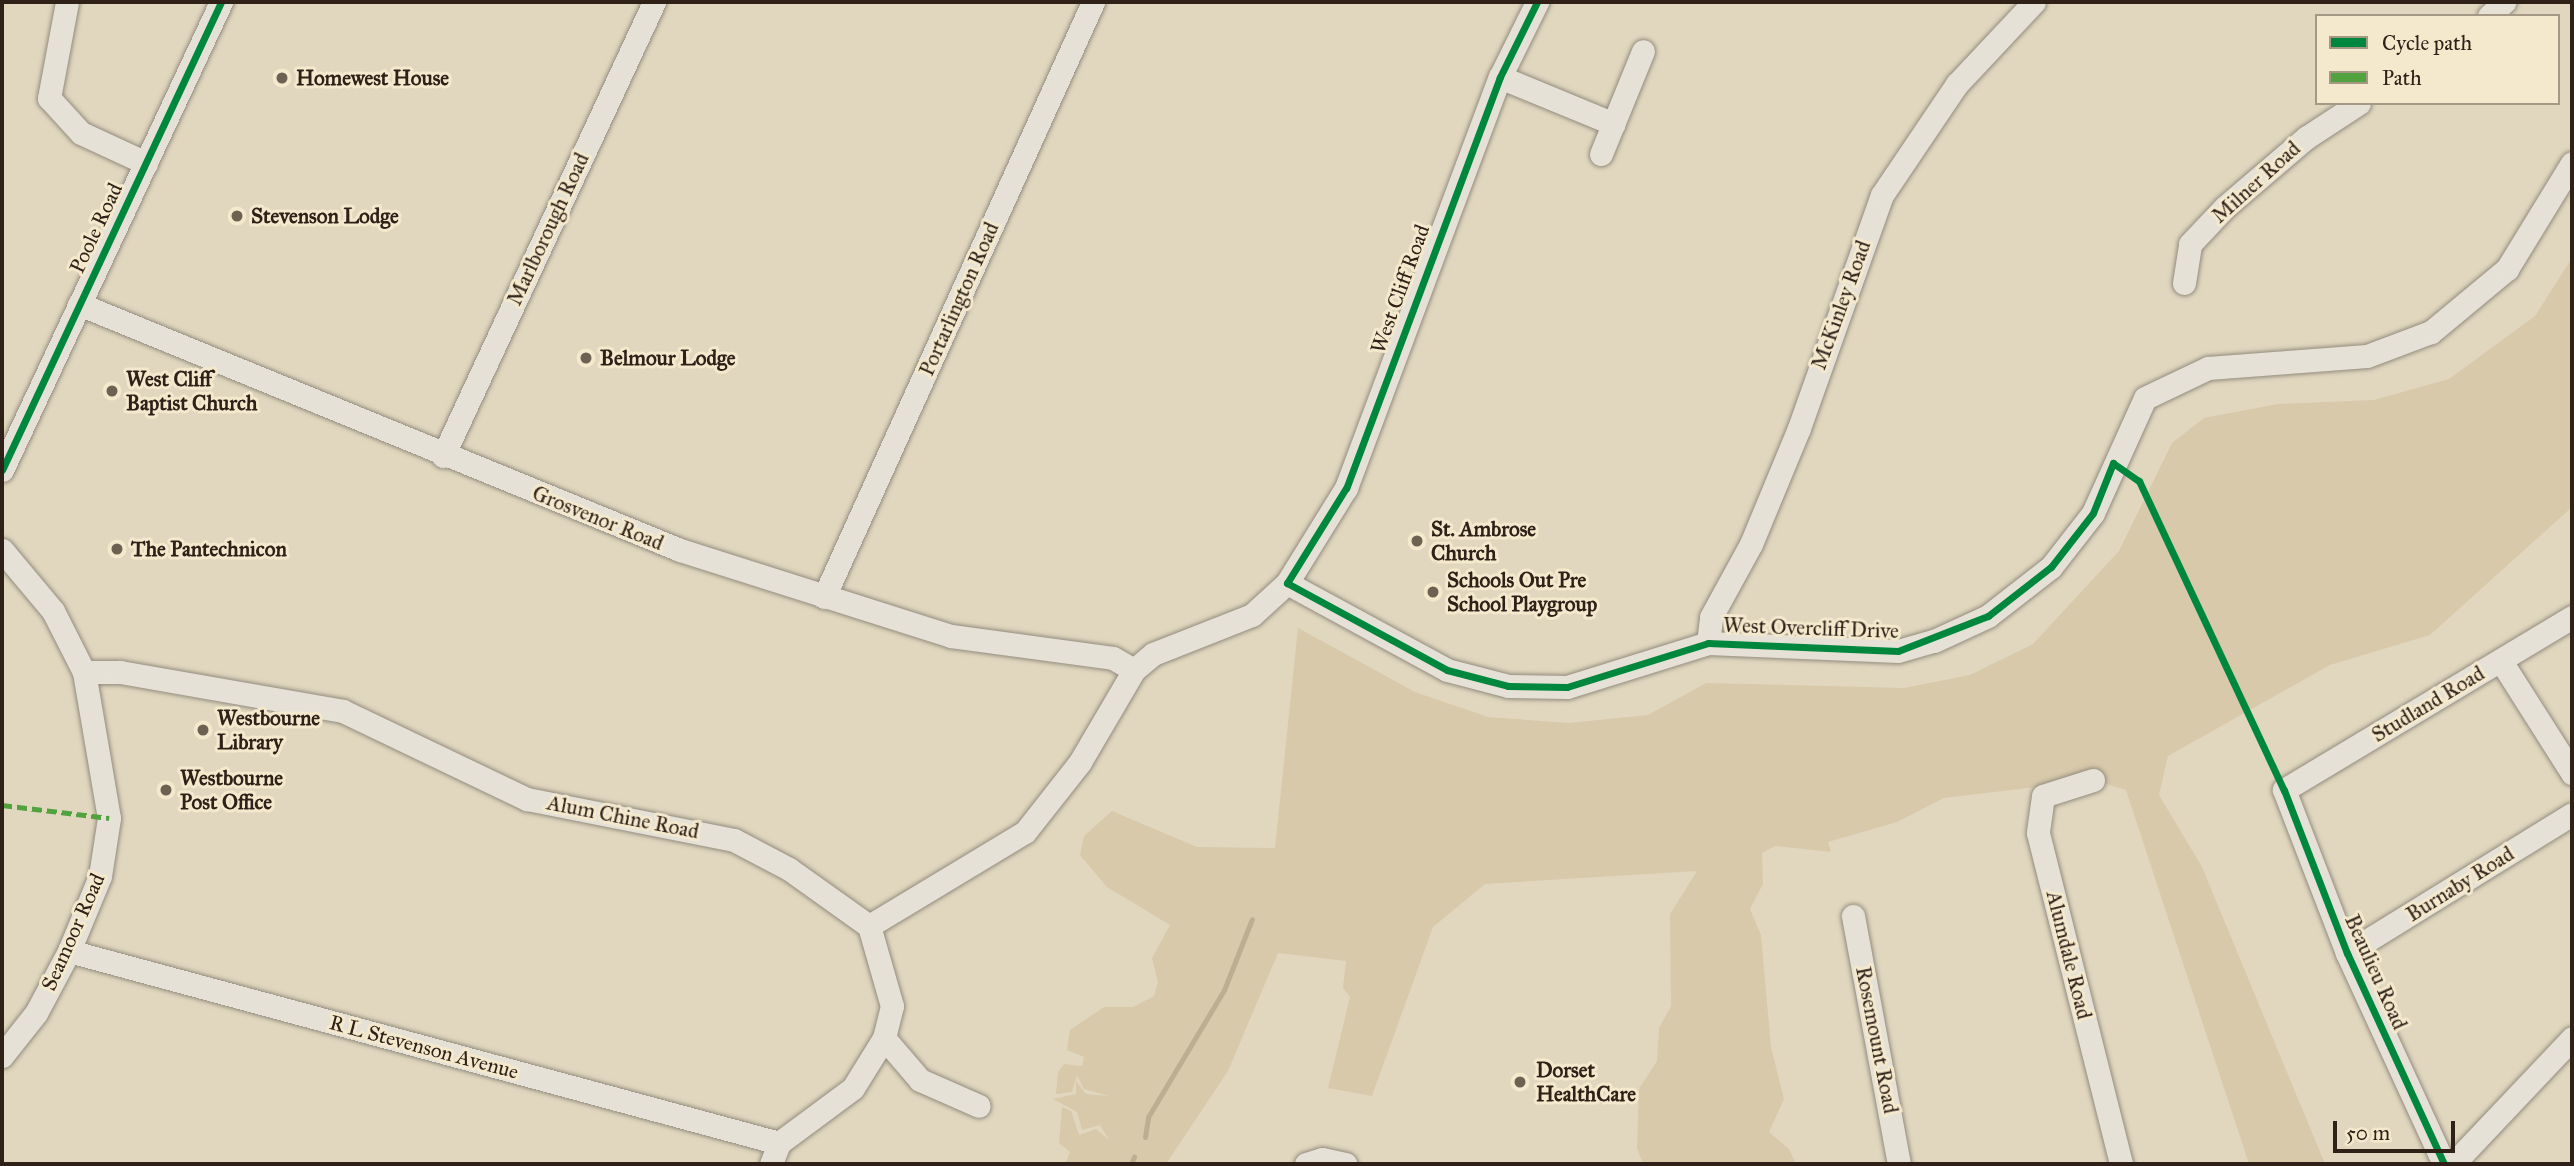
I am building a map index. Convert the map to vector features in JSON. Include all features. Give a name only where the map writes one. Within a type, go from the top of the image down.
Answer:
[{"type":"street","points":[[67,2],[49,98],[81,133],[146,163]]},
{"type":"street","name":"Poole Road","points":[[2,470],[221,2]]},
{"type":"street","name":"Marlborough Road","points":[[443,456],[654,2]]},
{"type":"street","name":"Portarlington Road","points":[[824,597],[1093,2]]},
{"type":"street","name":"West Cliff Road","points":[[869,926],[1025,832],[1080,762],[1135,670],[1153,654],[1252,615],[1287,583],[1350,478],[1500,77],[1537,2]]},
{"type":"street","name":"McKinley Road","points":[[1708,643],[1711,617],[1751,544],[1799,428],[1882,195],[1957,84],[2034,2]]},
{"type":"street","points":[[2491,14],[2504,2]]},
{"type":"street","points":[[1601,154],[1643,51]]},
{"type":"street","points":[[1500,77],[1614,124]]},
{"type":"street","name":"Milner Road","points":[[2184,283],[2190,244],[2225,207],[2307,137],[2356,105]]},
{"type":"street","name":"West Overcliff Drive","points":[[1287,583],[1447,670],[1508,686],[1567,687],[1708,643],[1898,651],[1988,616],[2051,567],[2093,513],[2146,398],[2208,368],[2367,356],[2431,332],[2507,269],[2572,163]]},
{"type":"street","name":"Grosvenor Road","points":[[79,304],[655,541],[824,597],[987,645],[1113,658],[1135,670]]},
{"type":"street","name":"Seamoor Road","points":[[2,1056],[36,1013],[69,951],[100,876],[109,818],[84,673],[53,611],[7,559]]},
{"type":"street","name":"Studland Road","points":[[2284,790],[2572,618]]},
{"type":"street","points":[[2501,661],[2572,772]]},
{"type":"street","name":"Alum Chine Road","points":[[84,673],[120,672],[343,711],[527,799],[734,840],[789,869],[869,926]]},
{"type":"street","name":"Alumdale Road","points":[[2093,780],[2043,796],[2038,833],[2121,1164]]},
{"type":"street","name":"Beaulieu Road","points":[[2284,790],[2347,953],[2444,1164]]},
{"type":"street","name":"Burnaby Road","points":[[2347,953],[2572,814]]},
{"type":"street","name":"Rosemount Road","points":[[1853,916],[1899,1164]]},
{"type":"street","points":[[775,1154],[853,1088],[884,1038],[892,1006],[869,926]]},
{"type":"street","name":"R L Stevenson Avenue","points":[[69,951],[775,1154]]},
{"type":"street","points":[[884,1038],[920,1080],[979,1106]]},
{"type":"street","points":[[2453,1164],[2572,1038]]},
{"type":"street","points":[[1314,1161],[1345,1164]]},
{"type":"shaded area","points":[[2572,258],[2572,507],[2430,635],[2330,665],[2168,756],[2159,795],[2202,867],[2325,1164],[2249,1164],[2126,790],[2093,780],[1944,798],[1897,822],[1828,842],[1831,852],[1775,846],[1762,853],[1763,884],[1750,909],[1761,935],[1771,1047],[1784,1099],[1769,1132],[1789,1149],[1796,1164],[1643,1164],[1637,1148],[1639,1089],[1657,1061],[1659,1028],[1671,1006],[1670,914],[1697,871],[1485,884],[1433,927],[1372,1096],[1328,1088],[1350,997],[1343,988],[1346,961],[1278,953],[1228,1071],[1166,1164],[1057,1164],[1066,1162],[1070,1152],[1059,1143],[1062,1107],[1071,1111],[1079,1135],[1096,1129],[1109,1140],[1100,1125],[1082,1130],[1077,1112],[1053,1099],[1076,1094],[1076,1081],[1086,1094],[1109,1096],[1084,1089],[1077,1076],[1072,1092],[1056,1094],[1058,1072],[1064,1064],[1082,1066],[1084,1057],[1067,1050],[1070,1030],[1104,1007],[1133,1007],[1154,996],[1158,982],[1152,958],[1170,925],[1107,887],[1080,855],[1084,836],[1112,811],[1197,847],[1275,848],[1298,628],[1415,692],[1488,717],[1569,723],[1648,715],[1706,683],[1904,688],[1970,675],[2033,644],[2119,551],[2172,443],[2204,418],[2278,404],[2374,400],[2449,379],[2535,316]]},
{"type":"waterway","points":[[1145,1137],[1148,1117],[1224,990],[1252,919]]},
{"type":"waterway","points":[[1131,1164],[1134,1157]]},
{"type":"marked path","points":[[2,805],[109,818]]},
{"type":"cycle path","points":[[2,470],[221,2]]},
{"type":"cycle path","points":[[1537,2],[1500,77],[1346,488],[1287,583],[1447,670],[1508,686],[1567,687],[1708,643],[1898,651],[1988,616],[2051,567],[2093,513],[2113,463],[2139,481],[2284,790],[2347,953],[2444,1164]]},
{"type":"place","name":"Homewest House","points":[[282,78]]},
{"type":"place","name":"Stevenson Lodge","points":[[237,216]]},
{"type":"place","name":"Belmour Lodge","points":[[586,358]]},
{"type":"place","name":"West Cliff Baptist Church","points":[[112,391]]},
{"type":"place","name":"St. Ambrose Church","points":[[1417,541]]},
{"type":"place","name":"The Pantechnicon","points":[[117,549]]},
{"type":"place","name":"Schools Out Pre School Playgroup","points":[[1433,592]]},
{"type":"place","name":"Westbourne Library","points":[[203,730]]},
{"type":"place","name":"Westbourne Post Office","points":[[166,790]]},
{"type":"place","name":"Dorset HealthCare","points":[[1520,1082]]}]
